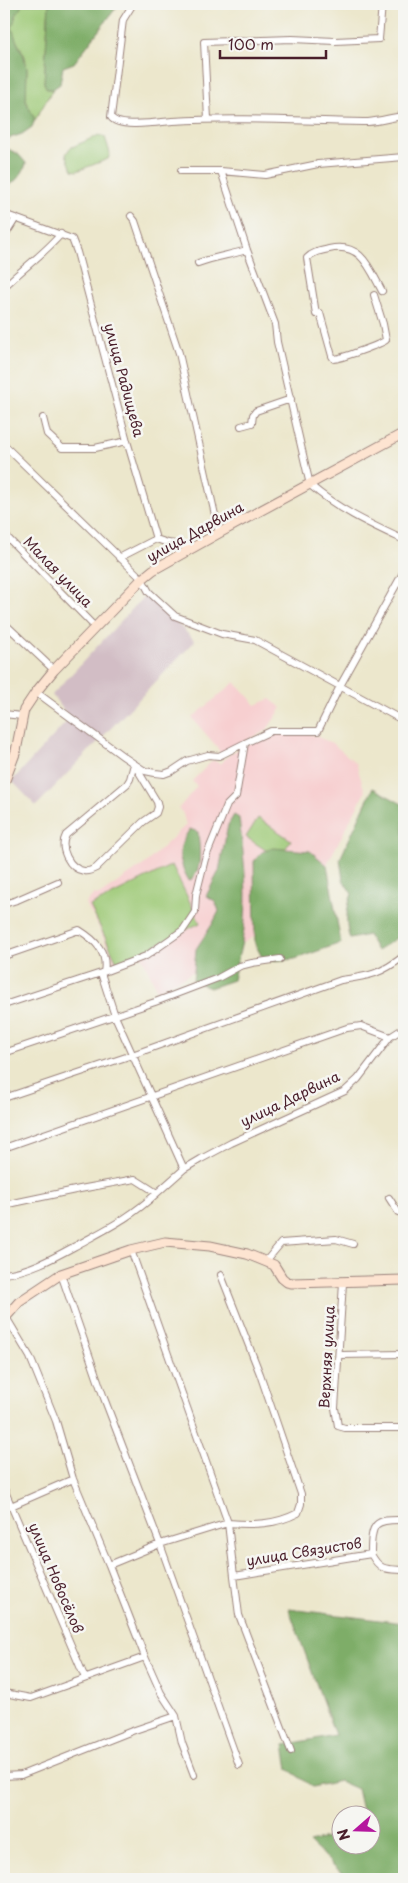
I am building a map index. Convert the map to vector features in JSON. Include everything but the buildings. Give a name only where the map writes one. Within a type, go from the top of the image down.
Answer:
[{"type":"street","points":[[133,4],[123,20],[112,119],[116,122],[134,124],[208,119],[382,122],[404,116]]},
{"type":"street","points":[[208,119],[204,42],[379,39],[382,4]]},
{"type":"street","points":[[180,171],[221,171],[265,175],[318,164],[404,157]]},
{"type":"street","points":[[221,171],[247,250],[275,324],[277,342],[310,485],[328,501],[404,540]]},
{"type":"street","points":[[4,214],[33,226],[61,234],[4,287]]},
{"type":"street","points":[[131,216],[135,221],[179,353],[219,533]]},
{"type":"street","points":[[4,237],[16,218]]},
{"type":"street","name":"улица Радищева","points":[[61,234],[72,239],[77,252],[127,441],[156,538]]},
{"type":"street","points":[[374,295],[386,340],[381,345],[364,349],[339,360],[334,359],[318,313],[307,267],[307,258],[312,253],[338,247],[350,248],[357,252],[370,268],[382,291]]},
{"type":"street","points":[[198,263],[247,250]]},
{"type":"street","points":[[242,426],[252,423],[252,415],[256,411],[291,398]]},
{"type":"street","points":[[43,418],[47,434],[62,448],[95,448],[127,441]]},
{"type":"street","name":"улица Дарвина","points":[[4,783],[16,751],[24,710],[36,692],[54,670],[142,579],[153,570],[219,533],[404,433]]},
{"type":"street","points":[[4,445],[142,579],[150,592],[175,616],[222,634],[255,640],[404,721]]},
{"type":"street","name":"Малая улица","points":[[4,534],[95,627]]},
{"type":"street","points":[[119,558],[156,538],[168,544],[196,547]]},
{"type":"street","points":[[36,692],[81,727],[134,764],[145,771],[164,774],[187,761],[212,754],[220,756],[271,731],[318,731],[340,686],[404,571]]},
{"type":"street","points":[[4,623],[54,670]]},
{"type":"street","points":[[4,714],[22,716]]},
{"type":"street","points":[[4,1005],[146,956],[183,930],[195,912],[196,895],[205,859],[227,804],[236,796],[245,743]]},
{"type":"street","points":[[134,764],[157,802],[156,812],[142,822],[96,868],[86,872],[80,870],[68,860],[64,853],[62,847],[66,835],[130,780],[134,764]]},
{"type":"street","points":[[4,904],[58,882]]},
{"type":"street","points":[[4,956],[79,930],[94,939],[106,964],[103,972],[114,1016],[184,1169]]},
{"type":"street","points":[[4,1098],[132,1055],[341,980],[369,976],[389,968],[404,956]]},
{"type":"street","points":[[4,1053],[218,978],[240,966],[280,959]]},
{"type":"street","points":[[4,1148],[347,1028],[361,1026],[390,1037],[404,1028]]},
{"type":"street","name":"улица Дарвина","points":[[4,1274],[46,1262],[114,1226],[136,1212],[184,1169],[232,1143],[345,1091],[364,1072],[390,1037]]},
{"type":"street","points":[[4,1205],[135,1179],[157,1193]]},
{"type":"street","points":[[389,1198],[398,1212],[404,1214]]},
{"type":"street","points":[[266,1261],[281,1244],[336,1239],[353,1244]]},
{"type":"street","points":[[194,1775],[182,1743],[176,1716],[161,1693],[73,1479],[56,1421],[30,1357],[5,1318],[19,1302],[61,1274],[131,1250],[165,1242],[210,1246],[247,1254],[274,1265],[287,1282],[343,1283],[404,1280]]},
{"type":"street","points":[[131,1250],[228,1523],[234,1576]]},
{"type":"street","points":[[61,1274],[104,1398],[160,1544],[239,1765]]},
{"type":"street","points":[[109,1564],[160,1544],[228,1523],[250,1525],[286,1519],[298,1513],[301,1504],[301,1494],[266,1392],[221,1275]]},
{"type":"street","name":"Верхняя улица","points":[[343,1283],[340,1355],[335,1408],[338,1426],[345,1428],[404,1428]]},
{"type":"street","points":[[340,1355],[404,1354]]},
{"type":"street","points":[[11,1506],[73,1479]]},
{"type":"street","name":"улица Новосёлов","points":[[4,1489],[85,1678]]},
{"type":"street","points":[[371,1554],[371,1538],[377,1523],[384,1519],[404,1520]]},
{"type":"street","name":"улица Связистов","points":[[291,1751],[239,1615],[234,1576],[371,1554],[376,1563],[383,1568],[404,1570]]},
{"type":"street","points":[[4,1693],[31,1698],[145,1656]]},
{"type":"street","points":[[4,1776],[21,1776],[132,1731],[176,1716]]},
{"type":"shaded area","points":[[147,593],[195,641],[36,806],[12,781],[70,718],[52,695]]},
{"type":"shaded area","points":[[235,682],[256,705],[270,699],[282,708],[266,731],[220,753],[192,718]]},
{"type":"shaded area","points":[[288,732],[308,733],[332,743],[356,763],[365,792],[304,908],[184,977],[157,990],[141,954],[115,964],[95,919],[85,904],[94,894],[99,895],[145,864],[186,825],[179,808],[197,786],[192,781],[213,760],[220,764],[230,754],[247,744],[265,736]]},
{"type":"green space","points":[[4,4],[23,4],[16,15],[12,28],[24,56],[27,69],[26,102],[34,117],[34,122],[32,127],[22,134],[4,140]]},
{"type":"green space","points":[[23,4],[49,4],[44,83],[47,89],[53,89],[34,122],[26,100],[27,68],[25,57],[12,29],[14,19]]},
{"type":"green space","points":[[49,4],[119,4],[74,63],[63,67],[60,84],[53,89],[47,89],[44,83]]},
{"type":"green space","points":[[99,135],[105,137],[110,153],[108,159],[77,171],[72,170],[66,154],[70,148]]},
{"type":"green space","points":[[4,147],[18,154],[26,163],[18,178],[4,188]]},
{"type":"green space","points":[[373,788],[404,805],[404,933],[377,951],[368,935],[350,939],[347,928],[347,916],[352,894],[343,880],[340,859]]},
{"type":"green space","points":[[234,815],[239,818],[246,894],[242,942],[233,980],[210,988],[193,981],[196,949],[219,911],[215,901],[206,896],[219,871],[228,825]]},
{"type":"green space","points":[[258,818],[291,840],[279,859],[246,837]]},
{"type":"green space","points":[[190,829],[198,832],[200,859],[197,872],[189,881],[180,855],[182,843]]},
{"type":"green space","points":[[273,848],[310,851],[327,865],[341,943],[295,959],[271,961],[262,957],[255,944],[254,861],[262,852]]},
{"type":"green space","points":[[172,865],[200,923],[118,964],[90,906]]},
{"type":"green space","points":[[289,1609],[404,1623],[404,1879],[348,1879],[309,1842],[330,1837],[330,1856],[380,1856],[380,1806],[361,1806],[357,1789],[339,1781],[313,1787],[288,1769],[284,1745],[335,1735]]}]
